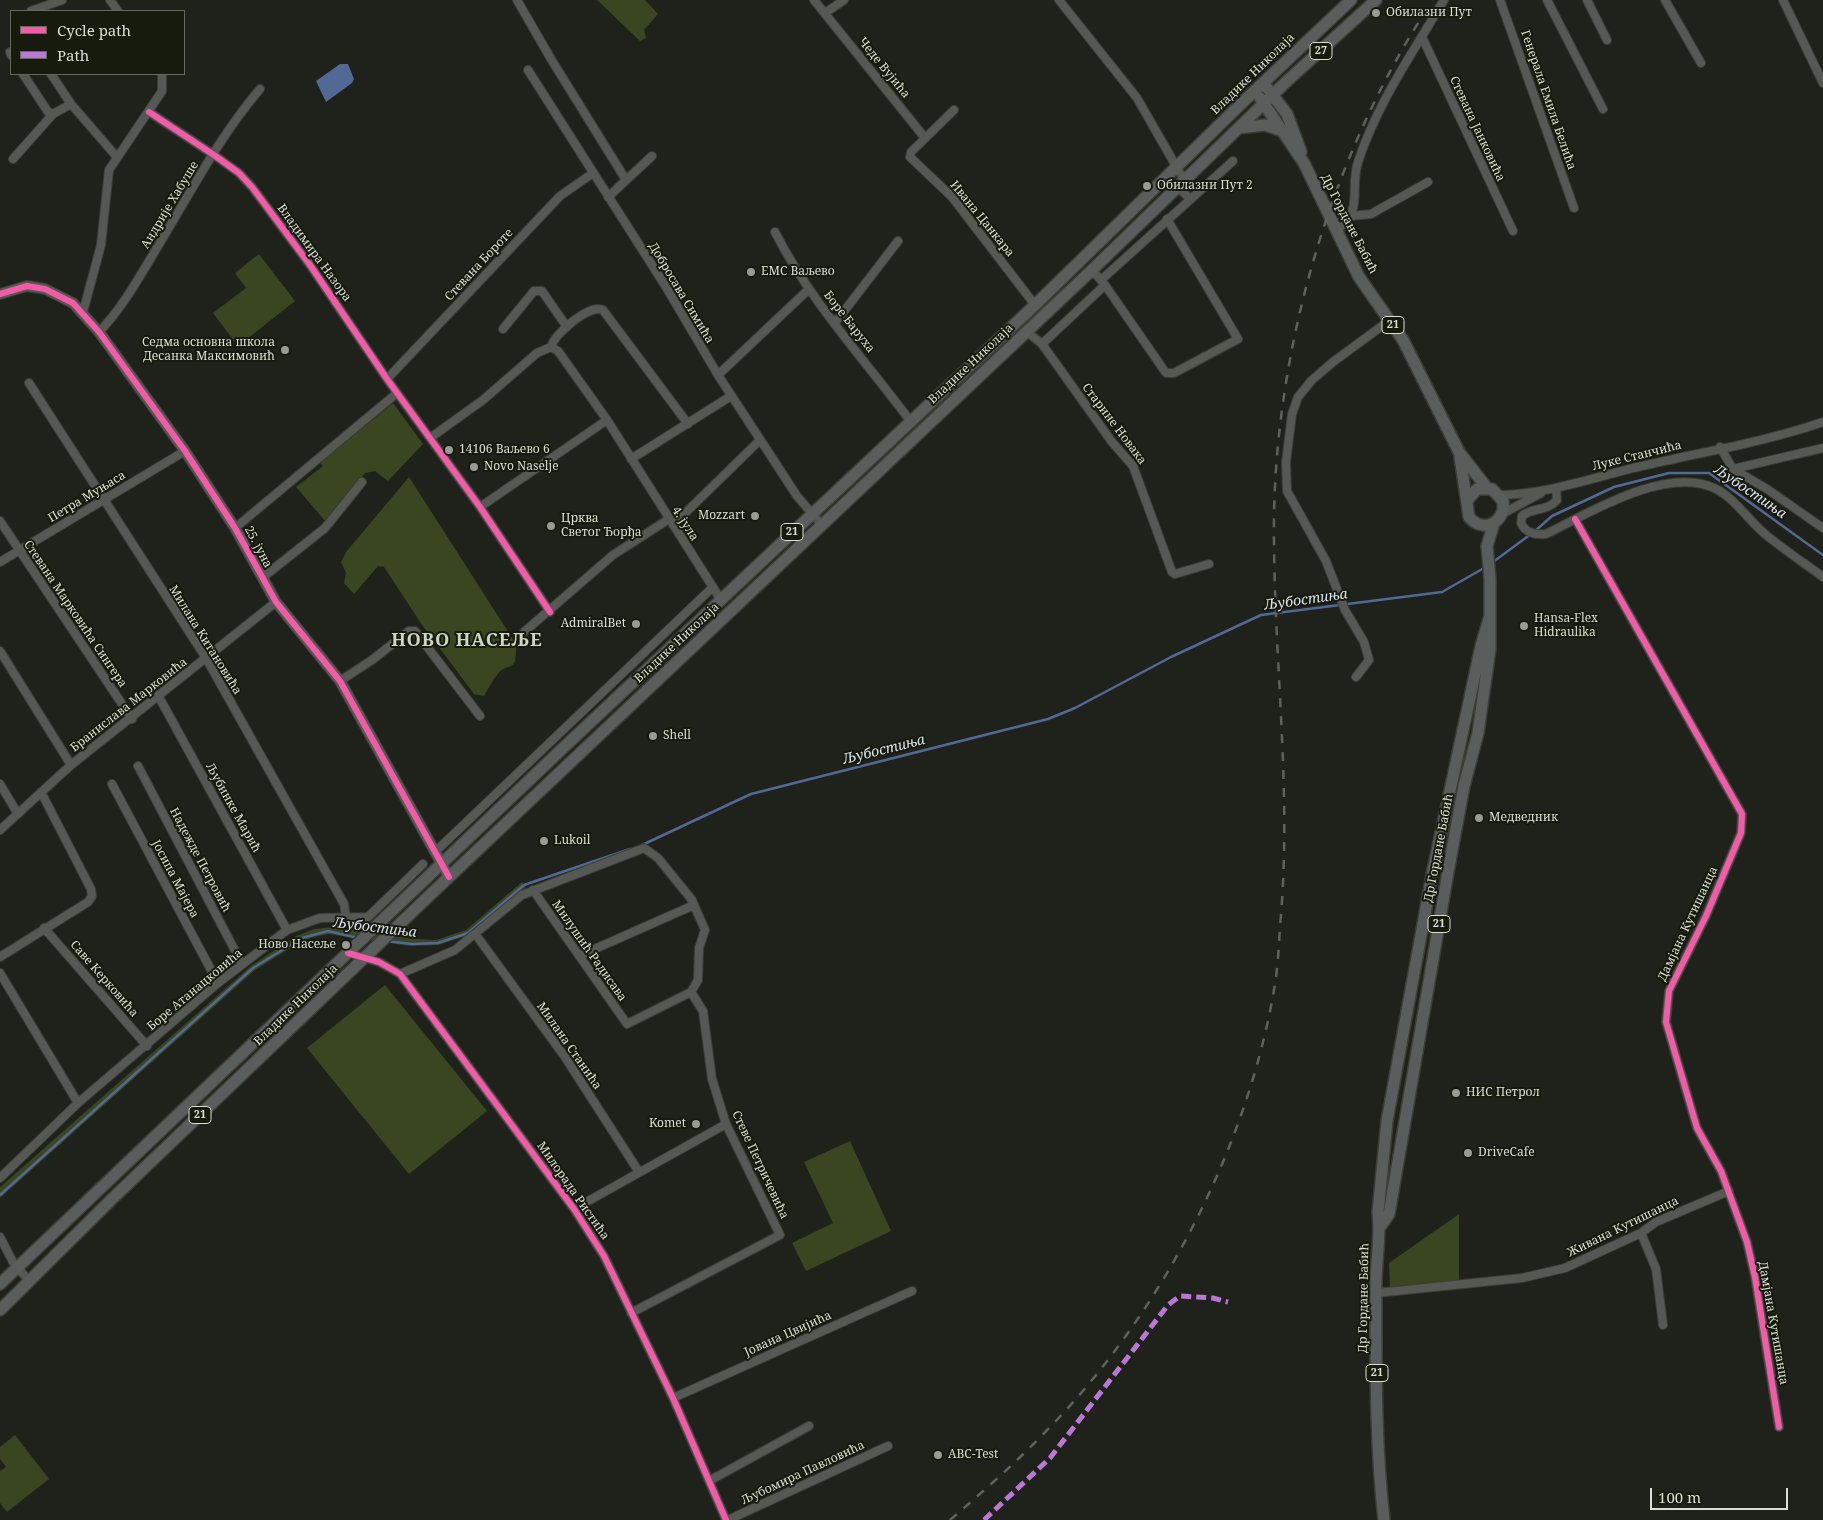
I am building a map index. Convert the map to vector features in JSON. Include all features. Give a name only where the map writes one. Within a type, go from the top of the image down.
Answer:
[{"type":"main road","name":"Владике Николаја","points":[[0,1284],[407,896],[1035,305],[1258,87],[1351,0]]},
{"type":"main road","name":"Владике Николаја","points":[[0,1310],[121,1190],[369,955],[417,907],[1092,270],[1269,99],[1376,0]]},
{"type":"main road","name":"Др Гордане Бабић","points":[[1258,87],[1287,114],[1298,140],[1304,163]]},
{"type":"main road","name":"Др Гордане Бабић","points":[[1269,99],[1283,131],[1304,163],[1359,277],[1406,345],[1459,452]]},
{"type":"main road","points":[[1239,128],[1265,125],[1283,131]]},
{"type":"main road","name":"21","points":[[1459,452],[1487,488],[1500,495]]},
{"type":"main road","name":"21","points":[[1459,452],[1467,501],[1466,512],[1477,524],[1487,548]]},
{"type":"main road","points":[[1467,501],[1473,492],[1487,488]]},
{"type":"main road","points":[[1500,495],[1503,501],[1502,514]]},
{"type":"main road","name":"21","points":[[1487,548],[1494,523],[1502,514]]},
{"type":"main road","points":[[1477,524],[1483,526],[1494,523]]},
{"type":"main road","name":"Др Гордане Бабић","points":[[1380,1227],[1389,1214],[1464,786],[1478,733],[1490,649],[1490,579],[1487,548]]},
{"type":"main road","name":"Др Гордане Бабић","points":[[1384,1520],[1377,1454],[1376,1292],[1380,1227],[1378,1212],[1387,1121],[1432,875],[1481,646],[1489,619]]},
{"type":"street","points":[[34,10],[62,0]]},
{"type":"street","points":[[517,0],[626,180]]},
{"type":"street","name":"Чеде Вујића","points":[[814,0],[925,138]]},
{"type":"street","points":[[825,13],[844,0]]},
{"type":"street","points":[[1059,0],[1133,92],[1177,168],[1181,183],[1190,199]]},
{"type":"street","points":[[1336,231],[1351,216],[1358,162],[1385,101],[1444,0]]},
{"type":"street","name":"Генерала Емила Белића","points":[[1500,0],[1574,208]]},
{"type":"street","points":[[1547,0],[1603,109]]},
{"type":"street","points":[[1587,0],[1607,40]]},
{"type":"street","points":[[1665,0],[1701,63]]},
{"type":"street","points":[[1783,0],[1823,83]]},
{"type":"street","name":"Стевана Јанковића","points":[[1422,37],[1513,231]]},
{"type":"street","name":"Добросава Симића","points":[[528,70],[666,286],[731,396],[811,514],[821,524]]},
{"type":"street","points":[[24,75],[44,108],[53,114]]},
{"type":"street","points":[[52,75],[71,104],[116,156]]},
{"type":"street","points":[[83,312],[101,245],[106,178],[116,156],[162,91],[162,75]]},
{"type":"street","name":"Андрије Хабуше","points":[[99,332],[120,308],[214,154],[240,114],[260,89]]},
{"type":"street","points":[[13,159],[53,114],[71,104]]},
{"type":"street","name":"Ивана Цанкара","points":[[954,110],[910,152],[913,161],[952,197],[1035,305]]},
{"type":"street","name":"Владимира Назора","points":[[148,112],[214,154],[252,187],[310,265],[388,380],[480,507],[550,612]]},
{"type":"street","points":[[608,197],[652,156]]},
{"type":"street","points":[[1042,344],[1167,220],[1233,162]]},
{"type":"street","name":"Стевана Бороте","points":[[388,380],[560,196],[593,174]]},
{"type":"street","points":[[1351,216],[1371,214],[1428,182]]},
{"type":"street","points":[[1092,270],[1103,282],[1166,373],[1174,373],[1238,338],[1167,220]]},
{"type":"street","name":"Боре Баруха","points":[[775,232],[786,256],[911,422]]},
{"type":"street","points":[[835,323],[898,241]]},
{"type":"street","name":"25. јуна","points":[[0,294],[34,286],[65,297],[83,312],[99,332],[185,451],[235,528],[276,602],[340,681],[449,877]]},
{"type":"street","points":[[718,375],[809,288]]},
{"type":"street","points":[[503,328],[534,291],[542,291],[567,327]]},
{"type":"street","points":[[430,438],[483,400],[537,352],[551,347],[554,340],[587,310],[600,308],[688,424]]},
{"type":"street","points":[[1356,676],[1370,657],[1345,610],[1342,597],[1326,561],[1287,491],[1286,462],[1292,414],[1298,397],[1312,380],[1333,362],[1390,320]]},
{"type":"street","name":"Старине Новака","points":[[1026,331],[1042,344],[1138,474],[1172,572],[1175,574],[1209,564]]},
{"type":"street","name":"4. јула","points":[[551,347],[563,356],[607,420],[721,600]]},
{"type":"street","name":"Милана Китановића","points":[[29,383],[206,658],[344,904],[346,917]]},
{"type":"street","points":[[235,528],[398,393]]},
{"type":"street","points":[[632,459],[731,396]]},
{"type":"street","points":[[480,507],[607,420]]},
{"type":"street","name":"Луке Станчића","points":[[1500,495],[1543,492],[1823,422]]},
{"type":"street","points":[[524,632],[550,612],[613,555],[671,522],[760,440]]},
{"type":"street","points":[[1720,448],[1733,469],[1767,489],[1823,528]]},
{"type":"street","points":[[1733,469],[1823,448]]},
{"type":"street","name":"Петра Муњаса","points":[[0,562],[185,451]]},
{"type":"street","name":"25. јуна","points":[[262,578],[325,528],[362,482]]},
{"type":"street","points":[[1556,489],[1557,500],[1550,507],[1522,516],[1522,523],[1526,530],[1539,535],[1546,534],[1605,504],[1646,489],[1692,483],[1706,485],[1724,494],[1766,535],[1823,577]]},
{"type":"street","name":"Луке Станчића","points":[[1502,514],[1543,492]]},
{"type":"street","name":"Дамјана Кутишанца","points":[[1574,520],[1742,814],[1741,833],[1706,916],[1669,991],[1665,1012],[1671,1045],[1697,1128],[1714,1156],[1747,1242],[1756,1278],[1779,1427]]},
{"type":"street","name":"Стевана Марковића Сингера","points":[[0,521],[132,719]]},
{"type":"street","points":[[435,852],[713,587]]},
{"type":"street","name":"Бранислава Марковића","points":[[0,830],[71,765],[132,719],[276,602]]},
{"type":"street","points":[[340,681],[372,660],[409,631],[415,631],[480,716]]},
{"type":"street","points":[[0,651],[71,765]]},
{"type":"street","name":"Љубинке Марић","points":[[159,697],[287,930]]},
{"type":"street","name":"Надежде Петровић","points":[[138,766],[242,964]]},
{"type":"street","points":[[0,784],[18,814]]},
{"type":"street","name":"Јосипа Мајера","points":[[112,784],[218,983]]},
{"type":"street","points":[[0,957],[88,902],[92,894],[41,792]]},
{"type":"street","name":"Милушић Радисава","points":[[400,974],[447,955],[476,935],[511,902],[533,890],[644,848],[658,858],[682,885],[694,905]]},
{"type":"street","name":"Боре Атанацковића","points":[[0,1178],[78,1103],[147,1046],[218,983],[287,930],[310,920],[346,917],[363,918],[374,914],[423,864]]},
{"type":"street","name":"Милушић Радисава","points":[[533,890],[627,1024],[691,992]]},
{"type":"street","points":[[579,956],[694,905],[704,930],[699,948],[698,980],[691,992]]},
{"type":"street","name":"Саве Керковића","points":[[44,928],[147,1046]]},
{"type":"street","name":"Милана Станића","points":[[476,935],[565,1057],[639,1172]]},
{"type":"street","name":"Милорада Ристића","points":[[353,949],[369,955],[400,974],[574,1209],[604,1256],[673,1398],[727,1520]]},
{"type":"street","points":[[0,974],[78,1103]]},
{"type":"street","name":"Стеве Петричевића","points":[[631,1313],[780,1235],[726,1124],[712,1078],[703,1012],[691,992]]},
{"type":"street","points":[[574,1209],[726,1124]]},
{"type":"street","name":"Живана Кутишанца","points":[[1376,1292],[1522,1278],[1565,1268],[1641,1233],[1656,1222],[1729,1191]]},
{"type":"street","points":[[1641,1233],[1656,1270],[1663,1325]]},
{"type":"street","points":[[0,1237],[17,1267],[30,1282]]},
{"type":"street","name":"Јована Цвијића","points":[[673,1398],[912,1291]]},
{"type":"street","points":[[709,1481],[809,1426]]},
{"type":"street","name":"Љубомира Павловића","points":[[727,1520],[888,1446]]},
{"type":"green space","points":[[597,0],[645,0],[658,14],[644,30],[646,38],[640,41]]},
{"type":"green space","points":[[259,254],[295,301],[238,346],[213,313],[246,288],[235,273]]},
{"type":"green space","points":[[393,403],[423,444],[388,481],[375,471],[365,473],[326,522],[296,487],[323,466],[320,463]]},
{"type":"green space","points":[[409,477],[516,644],[513,664],[497,675],[484,696],[474,694],[420,622],[384,567],[378,566],[354,594],[344,583],[346,573],[341,562],[346,552]]},
{"type":"green space","points":[[522,882],[526,887],[469,935],[438,945],[410,946],[328,934],[310,938],[292,947],[255,970],[0,1198],[0,1187],[251,966],[296,936],[314,929],[333,927],[415,939],[436,940],[466,930]]},
{"type":"green space","points":[[385,985],[487,1111],[409,1174],[307,1048]]},
{"type":"green space","points":[[850,1141],[891,1231],[806,1271],[792,1243],[833,1223],[804,1162]]},
{"type":"green space","points":[[1459,1214],[1459,1281],[1398,1289],[1390,1287],[1389,1263]]},
{"type":"green space","points":[[15,1435],[49,1479],[7,1512],[0,1503],[0,1471],[6,1467],[0,1459],[0,1447]]},
{"type":"water","points":[[340,64],[348,64],[354,79],[352,83],[326,102],[316,81]]},
{"type":"waterway","name":"Љубостиња","points":[[1535,531],[1552,516],[1614,487],[1669,473],[1709,473],[1823,555]]},
{"type":"waterway","name":"Љубостиња","points":[[1493,562],[1531,534]]},
{"type":"waterway","name":"Љубостиња","points":[[642,845],[751,794],[1048,719],[1075,708],[1171,657],[1261,615],[1442,592],[1484,568]]},
{"type":"waterway","name":"Љубостиња","points":[[386,941],[412,944],[438,943],[468,933],[524,885],[630,849]]},
{"type":"waterway","name":"Љубостиња","points":[[0,1195],[253,968],[302,938],[328,931],[358,938]]},
{"type":"railway","points":[[950,1520],[1003,1474],[1053,1424],[1094,1378],[1131,1328],[1166,1275],[1196,1220],[1223,1162],[1245,1103],[1263,1044],[1275,984],[1283,878],[1284,782],[1274,543],[1276,473],[1283,402],[1296,330],[1314,260],[1337,190],[1364,123],[1396,60],[1433,0]]},
{"type":"marked path","points":[[984,1520],[1050,1458],[1168,1305],[1180,1296],[1213,1298],[1228,1302]]},
{"type":"cycle path","points":[[149,112],[239,173],[252,187],[310,265],[387,379],[480,507],[550,612]]},
{"type":"cycle path","points":[[0,294],[27,286],[45,289],[73,303],[99,332],[185,451],[235,528],[276,602],[340,681],[449,877]]},
{"type":"cycle path","points":[[1575,519],[1742,814],[1741,833],[1706,916],[1669,991],[1666,1022],[1697,1128],[1721,1171],[1747,1242],[1755,1277],[1779,1427]]},
{"type":"cycle path","points":[[348,953],[379,962],[400,974],[574,1209],[604,1256],[673,1398],[726,1520]]},
{"type":"place","name":"Обилазни Пут","points":[[1376,13]]},
{"type":"place","name":"Обилазни Пут 2","points":[[1147,186]]},
{"type":"place","name":"ЕМС Ваљево","points":[[751,272]]},
{"type":"place","name":"Седма основна школа Десанка Максимовић","points":[[285,350]]},
{"type":"place","name":"14106 Ваљево 6","points":[[449,450]]},
{"type":"place","name":"Novo Naselje","points":[[474,467]]},
{"type":"place","name":"Mozzart","points":[[755,516]]},
{"type":"place","name":"Црква Светог Ђорђа","points":[[551,526]]},
{"type":"place","name":"AdmiralBet","points":[[636,624]]},
{"type":"place","name":"Hansa-Flex Hidraulika","points":[[1524,626]]},
{"type":"place","name":"Shell","points":[[653,736]]},
{"type":"place","name":"Медведник","points":[[1479,818]]},
{"type":"place","name":"Lukoil","points":[[544,841]]},
{"type":"place","name":"Ново Насеље","points":[[346,945]]},
{"type":"place","name":"НИС Петрол","points":[[1456,1093]]},
{"type":"place","name":"Komet","points":[[696,1124]]},
{"type":"place","name":"DriveCafe","points":[[1468,1153]]},
{"type":"place","name":"ABC-Test","points":[[938,1455]]},
{"type":"district","name":"НОВО НАСЕЉЕ","points":[[467,641]]}]
